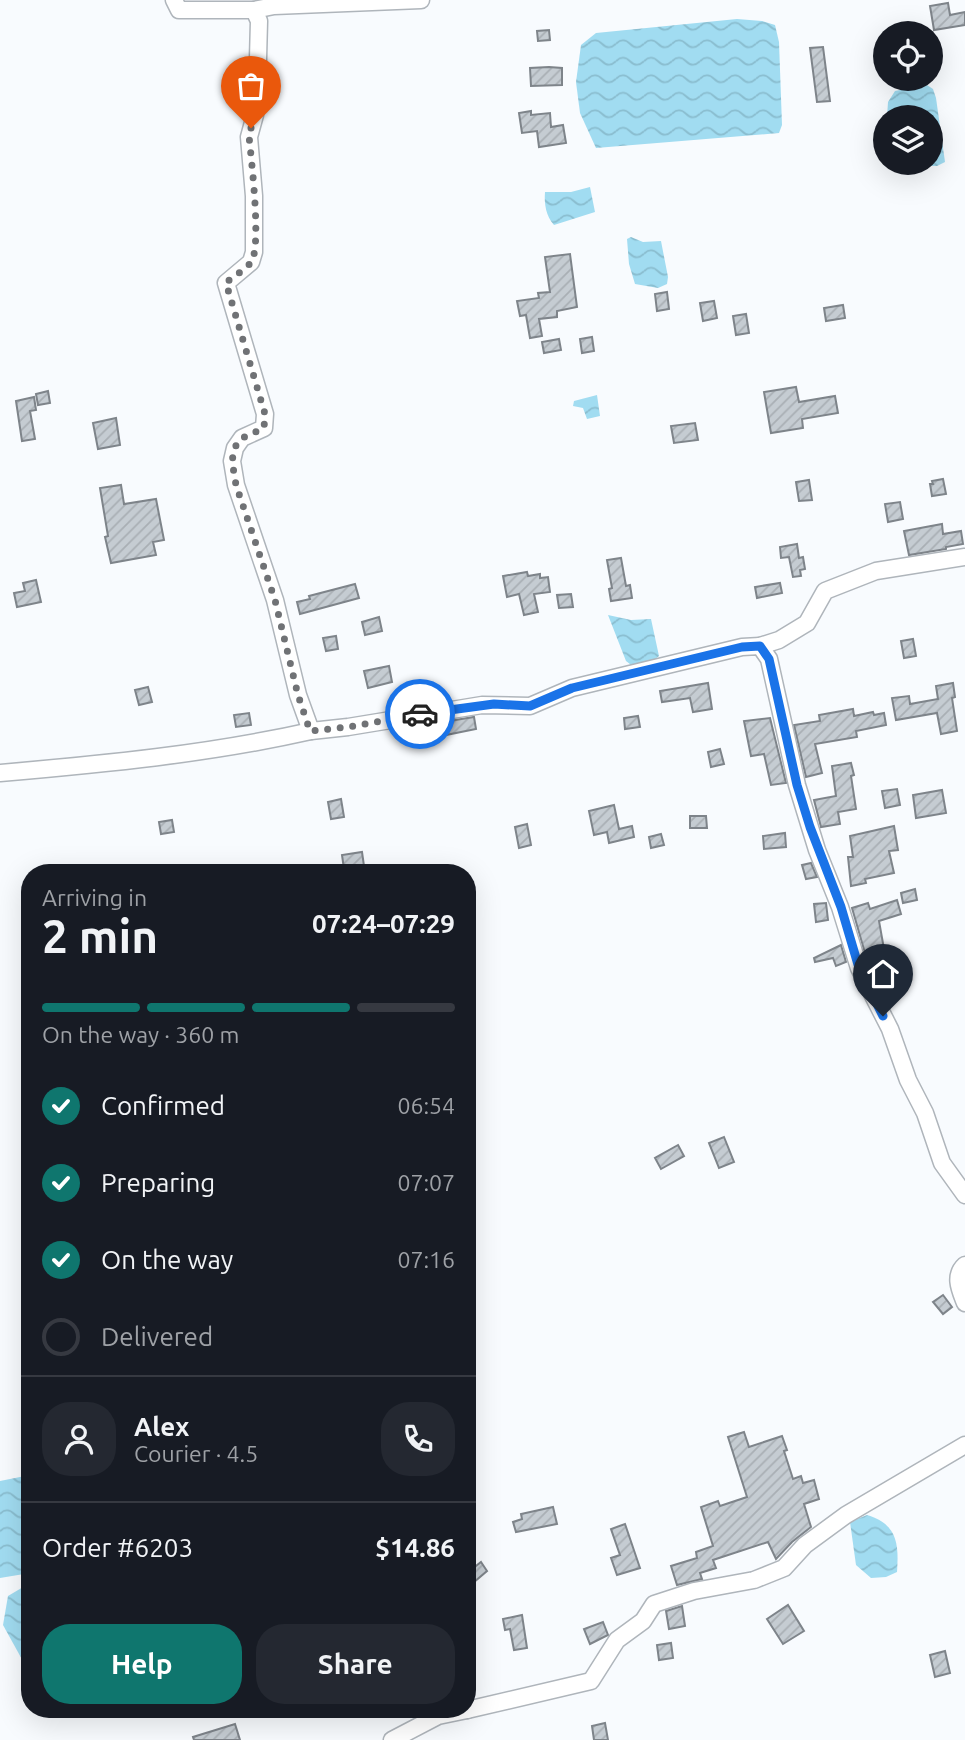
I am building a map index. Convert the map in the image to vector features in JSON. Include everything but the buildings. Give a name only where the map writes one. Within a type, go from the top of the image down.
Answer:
[{"type":"street","points":[[174,0],[179,10],[254,10],[274,6],[421,0]]},
{"type":"street","points":[[254,10],[259,21],[257,96],[249,136],[254,196],[254,252],[251,262],[226,283],[265,414],[264,428],[242,438],[235,447],[232,461],[236,485],[275,600],[298,695],[310,731]]},
{"type":"street","points":[[0,773],[65,768],[250,745],[310,731],[482,705],[530,706],[572,688],[779,640],[807,623],[825,591],[876,571],[965,557]]},
{"type":"street","points":[[760,646],[769,659],[803,806],[841,907],[859,968],[890,1029],[943,1163],[965,1195]]},
{"type":"street","points":[[965,1265],[957,1279],[965,1303]]},
{"type":"street","points":[[476,1708],[592,1681],[617,1640],[643,1621],[654,1604],[694,1591],[754,1580],[785,1568],[805,1545],[846,1515],[965,1445]]},
{"type":"street","points":[[391,1740],[434,1718]]},
{"type":"water","points":[[737,19],[775,25],[779,42],[782,125],[779,133],[596,148],[580,113],[576,82],[581,45],[596,33]]},
{"type":"water","points":[[895,91],[934,91],[937,105],[888,105]]},
{"type":"water","points":[[590,187],[595,212],[554,225],[546,210],[545,192],[571,192]]},
{"type":"water","points":[[631,237],[643,242],[661,241],[667,284],[658,288],[635,284],[629,264],[627,239]]},
{"type":"water","points":[[597,395],[600,416],[587,419],[583,408],[573,406],[574,401]]},
{"type":"water","points":[[608,615],[631,620],[651,619],[659,656],[652,662],[635,668],[626,661]]},
{"type":"water","points":[[21,1477],[21,1574],[0,1578],[0,1481]]},
{"type":"water","points":[[867,1515],[885,1524],[894,1536],[897,1572],[886,1577],[871,1578],[856,1565],[850,1522]]},
{"type":"water","points":[[21,1588],[21,1658],[3,1625],[8,1596]]},
{"type":"way so far","points":[[251,128],[249,136],[254,196],[254,252],[251,262],[226,283],[265,414],[264,428],[242,438],[235,447],[232,461],[236,485],[275,600],[298,695],[310,731],[420,714]]},
{"type":"route","points":[[420,714],[494,704],[530,706],[572,688],[742,647],[760,646],[769,659],[797,785],[817,850],[841,907],[859,968],[883,1016]]}]
